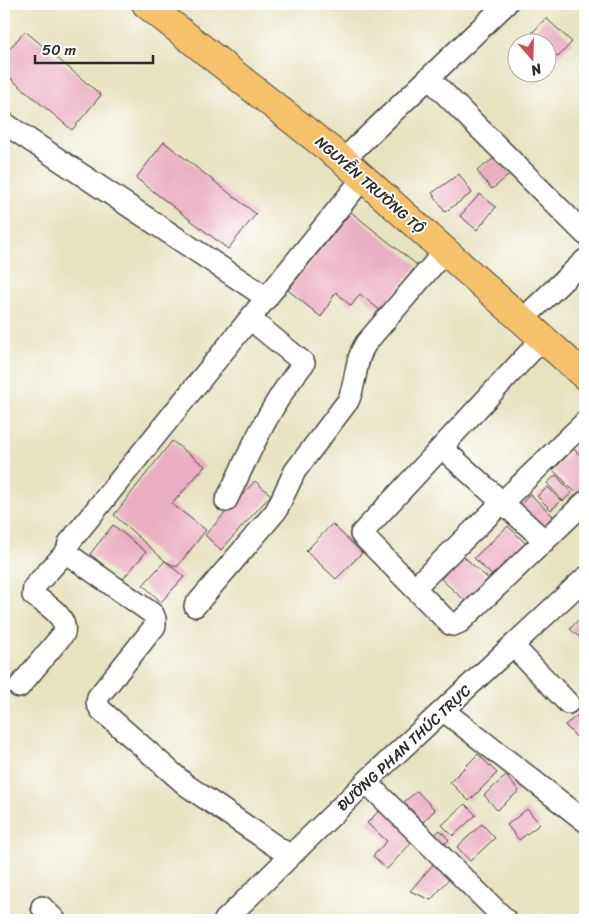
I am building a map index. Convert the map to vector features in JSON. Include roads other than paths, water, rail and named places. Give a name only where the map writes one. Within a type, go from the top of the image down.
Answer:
[{"type":"main road","name":"NGUYỄN TRƯỜNG TỘ","points":[[146,4],[343,160],[585,376]]},
{"type":"street","points":[[343,160],[506,4]]},
{"type":"street","points":[[429,78],[585,234]]},
{"type":"street","points":[[4,123],[267,298]]},
{"type":"street","points":[[19,688],[64,633],[64,623],[58,615],[33,595],[34,587],[67,551],[70,543],[363,178]]},
{"type":"street","points":[[195,606],[276,510],[295,471],[348,402],[353,391],[360,352],[366,343],[445,251]]},
{"type":"street","points":[[522,320],[585,260]]},
{"type":"street","points":[[226,501],[260,431],[304,363],[250,319]]},
{"type":"street","points":[[543,338],[361,534],[450,624],[456,624],[585,502]]},
{"type":"street","points":[[414,588],[585,422]]},
{"type":"street","points":[[442,448],[544,541]]},
{"type":"street","points":[[67,551],[153,614],[155,620],[155,626],[98,697],[97,703],[101,710],[186,784],[290,856]]},
{"type":"street","name":"ĐƯỜNG PHAN THÚC TRỰC","points":[[225,920],[366,782],[585,578]]},
{"type":"street","points":[[513,646],[568,704]]},
{"type":"street","points":[[444,711],[585,822]]},
{"type":"street","points":[[366,782],[506,920]]}]
